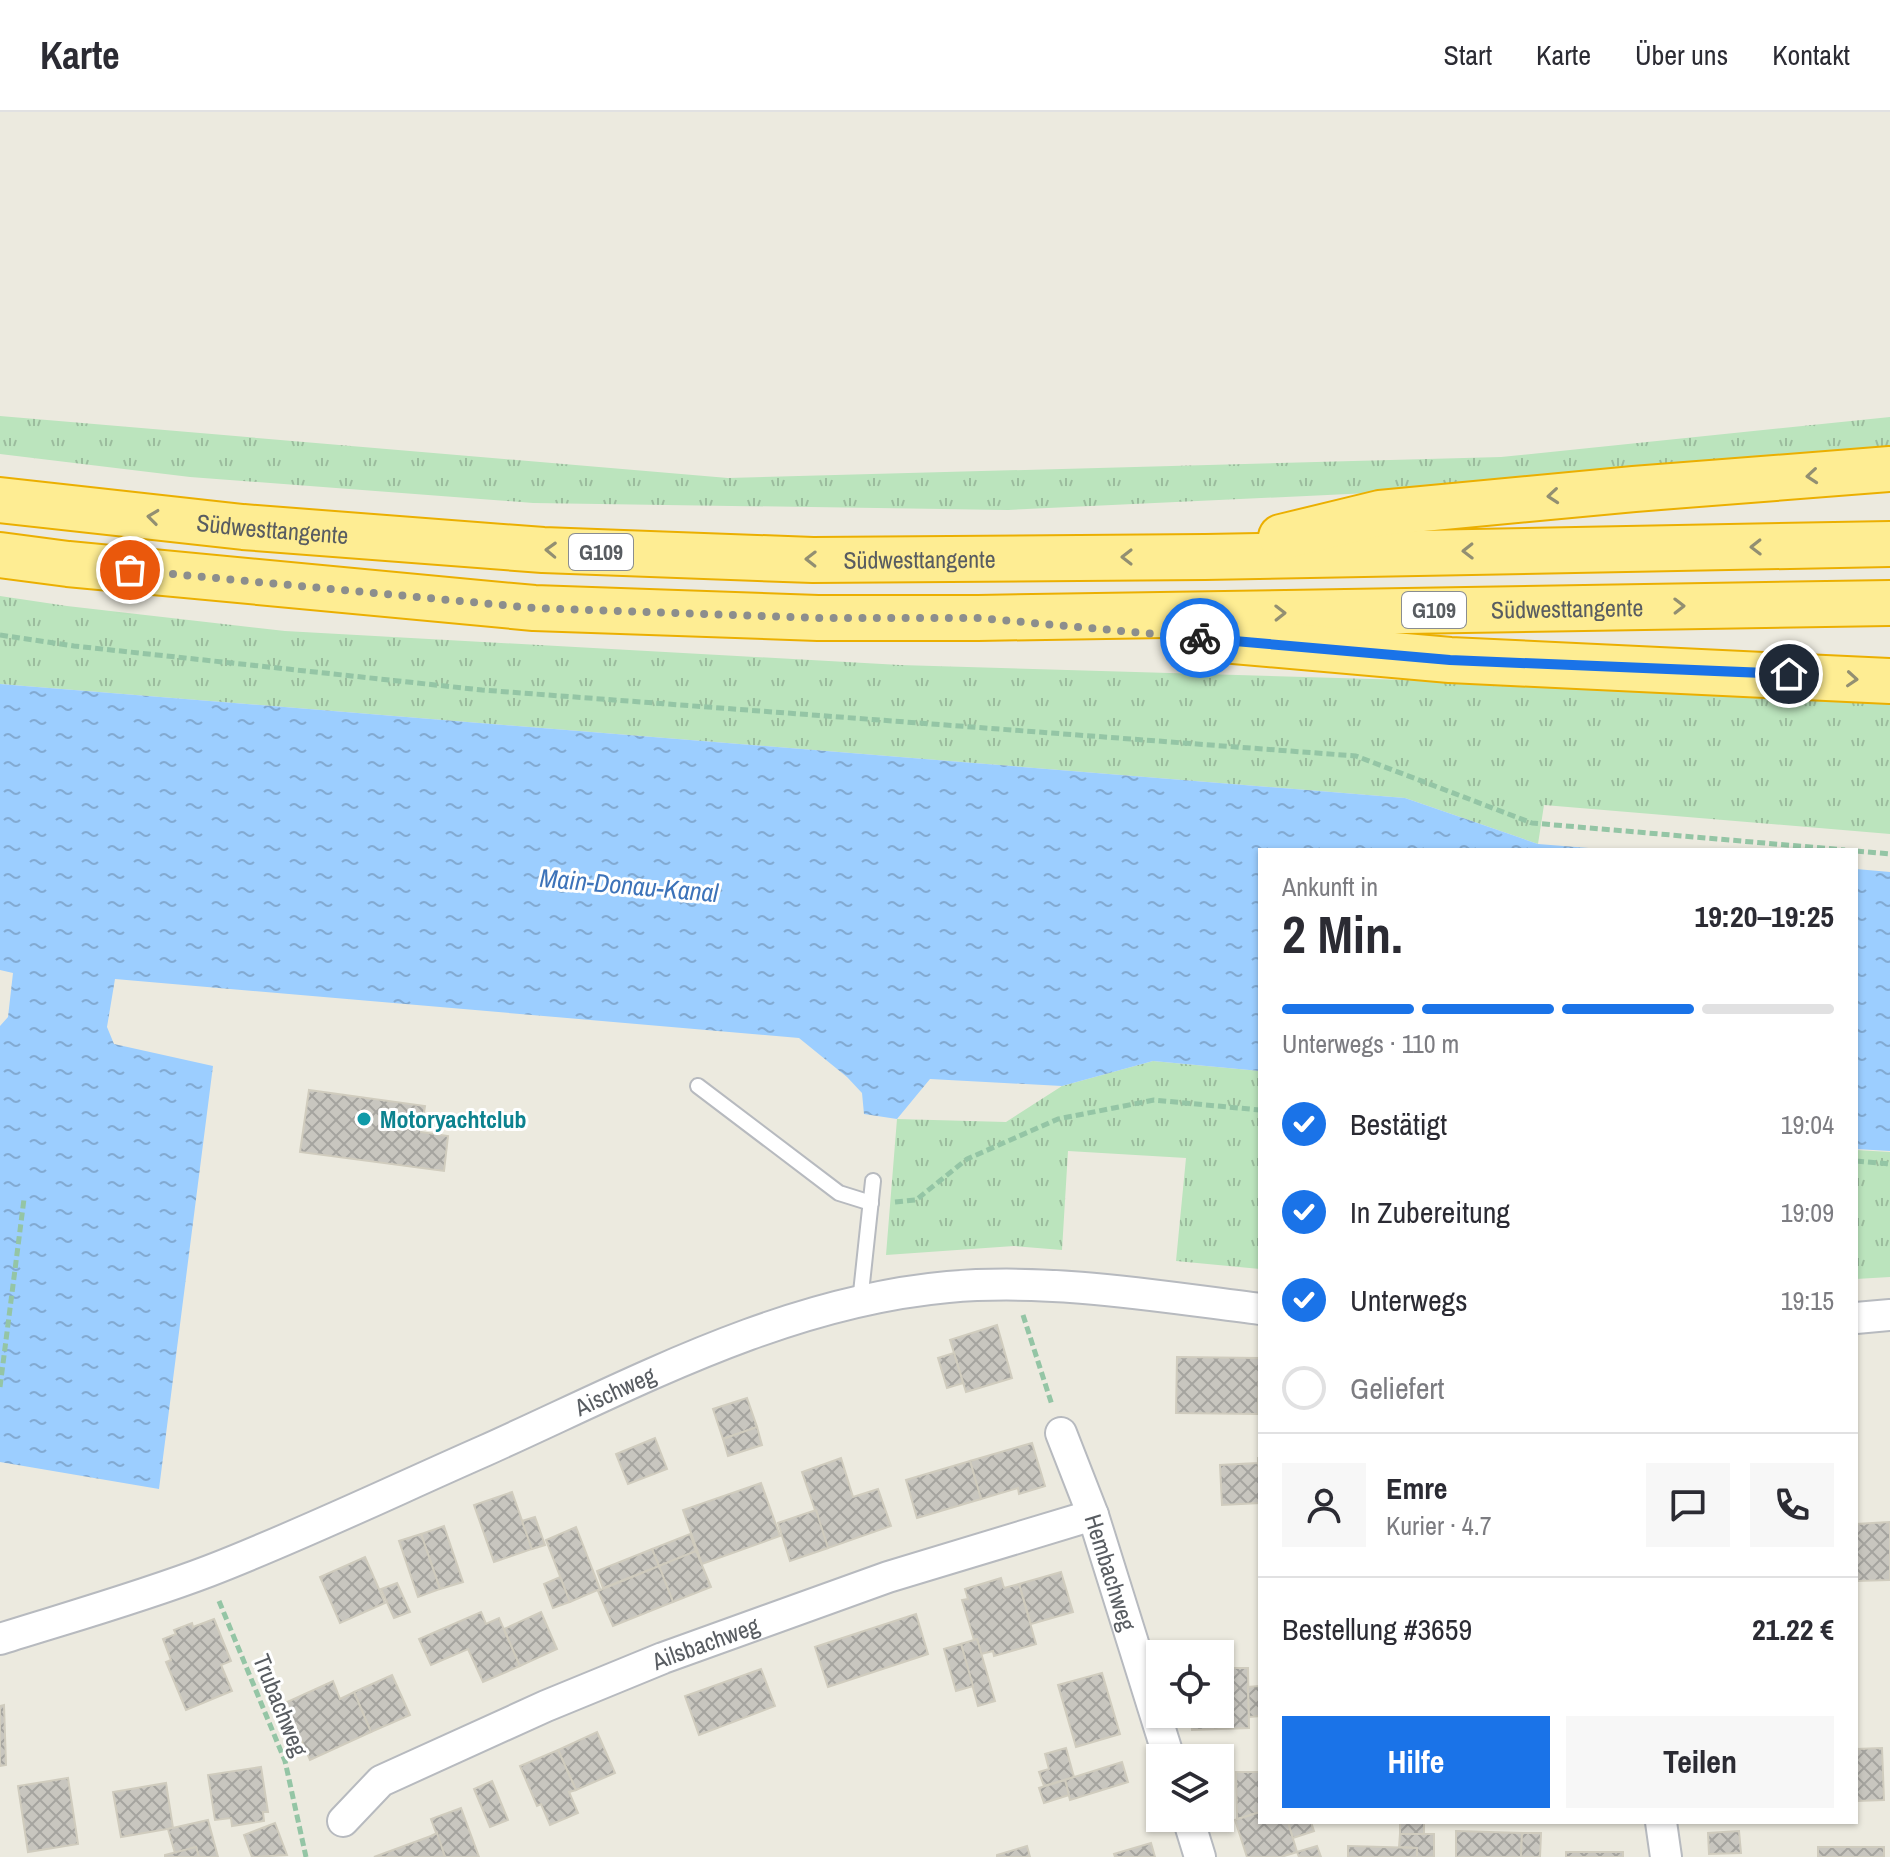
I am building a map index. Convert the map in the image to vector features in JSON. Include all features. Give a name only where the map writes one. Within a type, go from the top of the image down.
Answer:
[{"type":"highway","points":[[1205,557],[1380,513],[1890,469]]},
{"type":"highway","name":"Südwesttangente","points":[[0,500],[243,527],[543,550],[813,560],[1205,557],[1890,544]]},
{"type":"highway","name":"Südwesttangente","points":[[0,555],[534,608],[818,618],[1890,603]]},
{"type":"highway","points":[[978,618],[1450,660],[1890,681]]},
{"type":"street","name":"Aischweg","points":[[0,1639],[207,1572],[721,1345],[803,1316],[860,1302],[947,1287],[1017,1285],[1098,1289],[1258,1309]]},
{"type":"street","points":[[1858,1318],[1890,1315]]},
{"type":"street","name":"Hembachweg","points":[[1061,1433],[1093,1515],[1165,1744]]},
{"type":"street","name":"Ailsbachweg","points":[[343,1821],[381,1781],[546,1706],[663,1658],[888,1577],[1093,1515]]},
{"type":"street","points":[[1661,1824],[1666,1857]]},
{"type":"street","points":[[1192,1832],[1200,1857]]},
{"type":"lane","points":[[698,1086],[839,1193],[871,1203]]},
{"type":"lane","points":[[860,1302],[873,1181]]},
{"type":"path","points":[[0,635],[90,648],[482,690],[1356,756],[1532,823],[1822,848]]},
{"type":"path","points":[[1858,851],[1890,854]]},
{"type":"path","points":[[871,1203],[916,1200],[967,1159],[1058,1119],[1154,1100],[1258,1110]]},
{"type":"path","points":[[1858,1161],[1890,1164]]},
{"type":"path","points":[[0,1387],[24,1199]]},
{"type":"path","points":[[1017,1285],[1022,1313],[1061,1433]]},
{"type":"path","name":"Trubachweg","points":[[207,1572],[285,1761],[306,1857]]},
{"type":"green space","points":[[0,416],[728,478],[1501,457],[1890,417],[1890,461],[1453,489],[1008,510],[533,503],[190,477],[0,454]]},
{"type":"green space","points":[[0,596],[285,631],[900,665],[1612,686],[1890,703],[1890,834],[1544,805],[1538,844],[1405,798],[0,684]]},
{"type":"green space","points":[[1153,1061],[1258,1071],[1258,1269],[1176,1261],[1186,1158],[1068,1151],[1062,1250],[1014,1246],[886,1255],[897,1119],[1006,1122],[1062,1086]]},
{"type":"green space","points":[[1858,1150],[1890,1152],[1890,1277],[1858,1279]]},
{"type":"water","name":"Main-Donau-Kanal","points":[[0,684],[1405,798],[1538,844],[1589,848],[1258,848],[1258,1071],[1153,1061],[1062,1086],[930,1079],[897,1119],[864,1114],[862,1093],[799,1038],[115,979],[107,1027],[114,1044],[213,1066],[159,1489],[0,1462],[0,1026],[8,1017],[13,973],[0,970]]},
{"type":"water","points":[[1858,869],[1890,872],[1890,1151],[1858,1149]]},
{"type":"building","name":"Motoryachtclub","points":[[309,1090],[425,1106],[421,1132],[448,1136],[444,1171],[300,1152]]},
{"type":"building","points":[[997,1325],[1012,1378],[966,1392],[950,1340]]},
{"type":"building","points":[[954,1353],[963,1383],[947,1388],[938,1358]]},
{"type":"building","points":[[1177,1357],[1258,1358],[1258,1414],[1176,1413]]},
{"type":"building","points":[[747,1398],[757,1427],[723,1439],[713,1409]]},
{"type":"building","points":[[757,1427],[762,1445],[728,1456],[723,1439]]},
{"type":"building","points":[[655,1438],[667,1469],[628,1484],[616,1454]]},
{"type":"building","points":[[1032,1443],[1045,1486],[1019,1494],[1018,1488],[981,1499],[970,1461]]},
{"type":"building","points":[[841,1458],[853,1497],[878,1489],[891,1526],[828,1548],[802,1472]]},
{"type":"building","points":[[970,1461],[981,1499],[917,1518],[906,1480]]},
{"type":"building","points":[[1258,1463],[1258,1503],[1222,1505],[1220,1465]]},
{"type":"building","points":[[761,1483],[780,1536],[702,1564],[683,1510]]},
{"type":"building","points":[[512,1492],[532,1549],[494,1562],[474,1505]]},
{"type":"building","points":[[816,1510],[828,1548],[790,1561],[778,1523]]},
{"type":"building","points":[[535,1517],[545,1545],[532,1549],[522,1521]]},
{"type":"building","points":[[1890,1522],[1890,1580],[1858,1581],[1858,1524]]},
{"type":"building","points":[[444,1526],[463,1582],[440,1589],[421,1534]]},
{"type":"building","points":[[576,1527],[600,1589],[570,1602],[546,1540]]},
{"type":"building","points":[[421,1534],[440,1589],[418,1597],[399,1541]]},
{"type":"building","points":[[690,1534],[696,1551],[659,1566],[652,1549]]},
{"type":"building","points":[[652,1549],[659,1566],[603,1588],[597,1571]]},
{"type":"building","points":[[696,1551],[711,1587],[673,1602],[659,1566]]},
{"type":"building","points":[[365,1557],[385,1603],[340,1623],[320,1577]]},
{"type":"building","points":[[659,1566],[673,1602],[613,1626],[598,1591]]},
{"type":"building","points":[[1061,1572],[1073,1612],[1031,1624],[1019,1584]]},
{"type":"building","points":[[560,1577],[570,1602],[553,1608],[544,1584]]},
{"type":"building","points":[[1001,1578],[1004,1588],[1019,1584],[1036,1644],[994,1656],[993,1651],[981,1654],[962,1600],[968,1599],[965,1589]]},
{"type":"building","points":[[397,1583],[410,1612],[394,1618],[381,1589]]},
{"type":"building","points":[[481,1612],[486,1624],[499,1618],[520,1666],[483,1682],[468,1649],[431,1665],[419,1639]]},
{"type":"building","points":[[541,1612],[557,1649],[520,1666],[504,1629]]},
{"type":"building","points":[[916,1614],[928,1654],[828,1687],[815,1647]]},
{"type":"building","points":[[214,1619],[231,1661],[221,1665],[232,1691],[186,1710],[166,1662],[171,1660],[163,1639],[176,1634],[174,1630]]},
{"type":"building","points":[[977,1639],[995,1701],[978,1706],[961,1644]]},
{"type":"building","points":[[961,1644],[973,1686],[956,1691],[944,1649]]},
{"type":"building","points":[[1234,1668],[1248,1668],[1249,1728],[1192,1730],[1234,1728]]},
{"type":"building","points":[[761,1669],[775,1706],[699,1735],[685,1696]]},
{"type":"building","points":[[1102,1673],[1120,1734],[1076,1747],[1058,1685]]},
{"type":"building","points":[[392,1675],[410,1715],[371,1732],[354,1692]]},
{"type":"building","points":[[333,1681],[340,1699],[354,1692],[371,1732],[310,1760],[285,1703]]},
{"type":"building","points":[[1258,1686],[1258,1716],[1249,1717],[1248,1687]]},
{"type":"building","points":[[4,1705],[6,1765],[0,1766],[0,1706]]},
{"type":"building","points":[[597,1732],[615,1773],[576,1790],[558,1750]]},
{"type":"building","points":[[1066,1748],[1074,1777],[1044,1786],[1039,1772],[1049,1769],[1045,1754]]},
{"type":"building","points":[[1882,1748],[1884,1800],[1858,1801],[1858,1749]]},
{"type":"building","points":[[558,1750],[576,1790],[569,1792],[578,1813],[550,1825],[541,1804],[537,1806],[520,1766]]},
{"type":"building","points":[[1122,1762],[1128,1782],[1070,1800],[1065,1780]]},
{"type":"building","points":[[261,1767],[268,1812],[263,1812],[264,1821],[232,1826],[231,1818],[215,1820],[208,1775]]},
{"type":"building","points":[[1236,1772],[1258,1772],[1258,1813],[1237,1819]]},
{"type":"building","points":[[68,1778],[78,1844],[28,1852],[18,1786]]},
{"type":"building","points":[[1065,1780],[1069,1795],[1044,1803],[1039,1788]]},
{"type":"building","points":[[492,1781],[508,1820],[490,1827],[474,1789]]},
{"type":"building","points":[[166,1783],[173,1828],[121,1837],[113,1792]]},
{"type":"building","points":[[461,1808],[479,1857],[445,1857],[431,1819]]},
{"type":"building","points":[[1258,1813],[1258,1824],[1289,1824],[1297,1852],[1281,1857],[1247,1857],[1235,1820]]},
{"type":"building","points":[[208,1820],[218,1857],[199,1857],[196,1847],[175,1853],[168,1829]]},
{"type":"building","points":[[275,1823],[287,1855],[252,1857],[244,1835]]},
{"type":"building","points":[[1289,1824],[1312,1824],[1314,1831],[1293,1838]]},
{"type":"building","points":[[1400,1824],[1424,1824],[1424,1834],[1400,1834]]},
{"type":"building","points":[[1456,1831],[1522,1833],[1521,1857],[1456,1857]]},
{"type":"building","points":[[1739,1831],[1741,1853],[1709,1854],[1708,1833]]},
{"type":"building","points":[[437,1833],[445,1857],[374,1857],[431,1836]]},
{"type":"building","points":[[1522,1833],[1541,1833],[1540,1857],[1521,1857]]},
{"type":"building","points":[[1400,1834],[1434,1834],[1434,1857],[1417,1857],[1417,1848],[1399,1847]]},
{"type":"building","points":[[1151,1843],[1155,1857],[1115,1857],[1114,1854]]},
{"type":"building","points":[[1027,1846],[1030,1857],[997,1857],[997,1855]]},
{"type":"building","points":[[1317,1846],[1321,1857],[1299,1857],[1297,1852]]},
{"type":"building","points":[[1348,1846],[1417,1848],[1417,1857],[1348,1857]]},
{"type":"building","points":[[196,1847],[199,1857],[165,1857],[165,1855]]},
{"type":"building","points":[[1818,1847],[1884,1847],[1884,1857],[1818,1857]]},
{"type":"building","points":[[1566,1852],[1623,1852],[1623,1857],[1566,1857]]},
{"type":"way so far","points":[[130,570],[534,608],[818,618],[978,618],[1200,638]]},
{"type":"place","name":"Motoryachtclub","points":[[364,1119]]},
{"type":"route","points":[[1200,638],[1450,660],[1789,674]]}]
